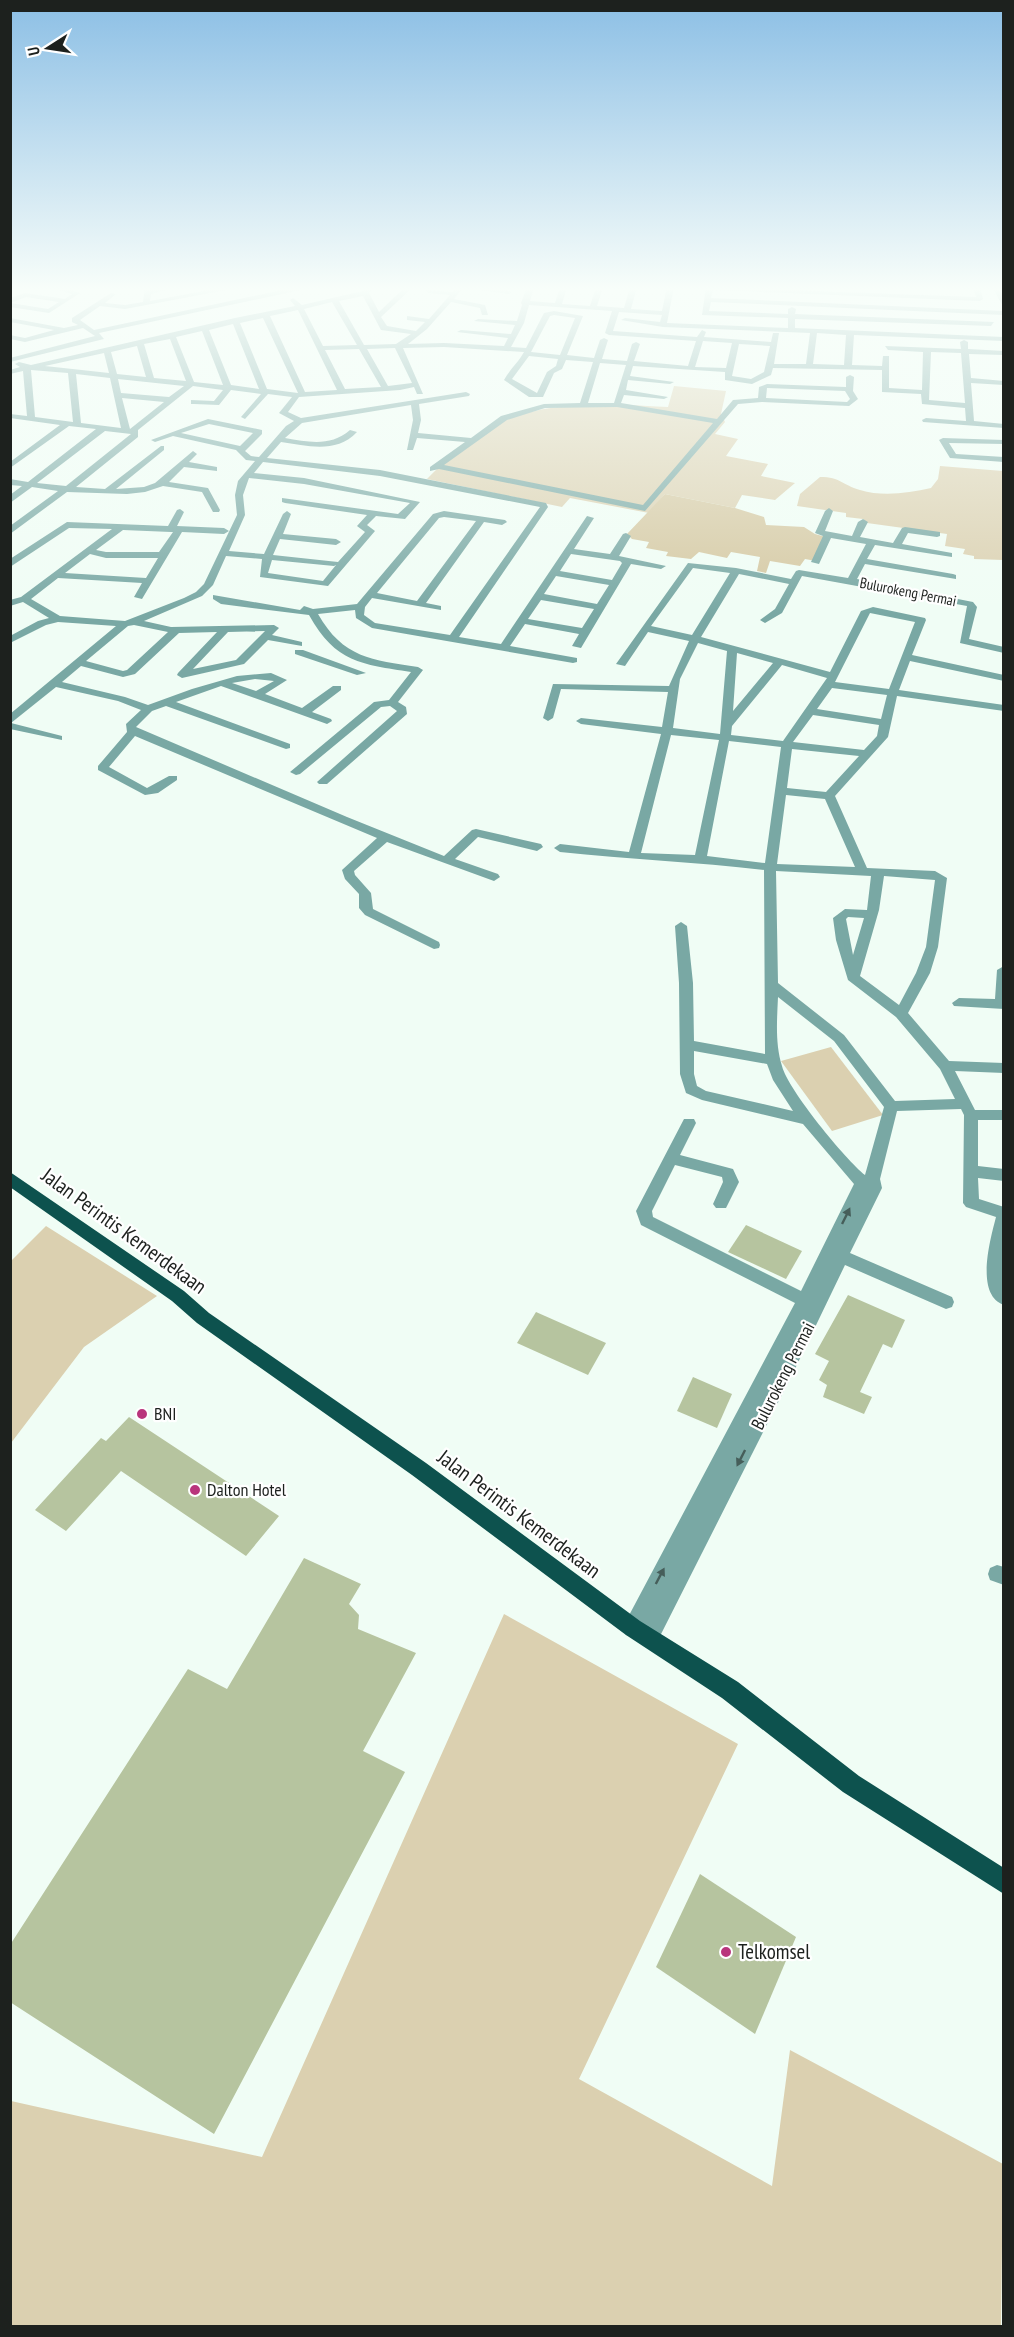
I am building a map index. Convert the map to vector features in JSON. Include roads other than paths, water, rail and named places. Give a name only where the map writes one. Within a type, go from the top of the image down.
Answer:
[{"type":"highway","name":"Jalan Perintis Kemerdekaan","points":[[10,1178],[178,1296],[203,1318],[273,1369],[419,1469],[641,1633],[730,1690],[851,1785],[1004,1882]]},
{"type":"street","points":[[29,396],[29,418]]},
{"type":"street","points":[[71,396],[72,424]]},
{"type":"street","points":[[118,396],[129,431]]},
{"type":"street","points":[[129,396],[171,400]]},
{"type":"street","points":[[129,431],[176,396]]},
{"type":"street","points":[[194,402],[216,403],[222,396]]},
{"type":"street","points":[[245,417],[262,396]]},
{"type":"street","points":[[298,396],[283,413],[300,421]]},
{"type":"street","points":[[410,448],[417,417],[418,396]]},
{"type":"street","points":[[10,720],[129,623],[199,594],[208,585],[241,515],[239,495],[246,475],[279,439],[300,421],[452,396]]},
{"type":"street","points":[[583,405],[586,396]]},
{"type":"street","points":[[617,405],[620,396]]},
{"type":"street","points":[[656,396],[664,397]]},
{"type":"street","points":[[762,400],[763,396]]},
{"type":"street","points":[[437,466],[645,508],[739,401],[849,404],[854,399],[852,396]]},
{"type":"street","points":[[924,396],[925,402],[928,404],[967,406]]},
{"type":"street","points":[[967,396],[970,423]]},
{"type":"street","points":[[418,479],[469,440],[490,430],[508,416],[544,406],[617,405],[720,422]]},
{"type":"street","points":[[10,416],[104,427],[129,431],[135,435],[10,531]]},
{"type":"street","points":[[12,429],[29,418]]},
{"type":"street","points":[[926,420],[1003,427]]},
{"type":"street","points":[[108,491],[158,444],[173,434],[208,421],[259,432],[241,449]]},
{"type":"street","points":[[10,466],[72,424]]},
{"type":"street","points":[[10,500],[104,427]]},
{"type":"street","points":[[279,439],[332,445],[347,438],[353,432]]},
{"type":"street","points":[[173,434],[241,449]]},
{"type":"street","points":[[414,435],[469,440]]},
{"type":"street","points":[[1004,442],[943,440],[952,456],[1004,460]]},
{"type":"street","points":[[241,449],[244,457],[418,479],[544,506],[453,638]]},
{"type":"street","points":[[10,482],[108,491],[148,488],[162,483],[193,454]]},
{"type":"street","points":[[182,464],[214,469]]},
{"type":"street","points":[[246,475],[296,480],[415,500],[414,505],[401,517],[284,507]]},
{"type":"street","points":[[296,480],[284,507],[279,536],[268,555],[263,575],[265,576],[325,584],[370,531],[362,526],[374,513]]},
{"type":"street","points":[[162,483],[205,490],[216,510]]},
{"type":"street","points":[[829,511],[819,532],[949,555]]},
{"type":"street","points":[[139,597],[164,555],[180,512]]},
{"type":"street","points":[[199,594],[216,597],[221,601],[301,613],[360,607],[436,516],[502,522]]},
{"type":"street","points":[[504,648],[590,518]]},
{"type":"street","points":[[420,604],[482,519]]},
{"type":"street","points":[[855,539],[863,522]]},
{"type":"street","points":[[10,564],[65,526],[224,531]]},
{"type":"street","points":[[10,603],[24,599],[121,527]]},
{"type":"street","points":[[896,546],[903,530],[937,534]]},
{"type":"street","points":[[816,562],[828,535]]},
{"type":"street","points":[[279,536],[336,542]]},
{"type":"street","points":[[613,557],[626,536]]},
{"type":"street","name":"Bulurokeng Permai","points":[[872,542],[852,581],[970,604],[972,607],[964,641],[1004,650]]},
{"type":"street","points":[[89,551],[106,555],[164,555]]},
{"type":"street","points":[[568,551],[661,566]]},
{"type":"street","points":[[10,552],[24,554]]},
{"type":"street","points":[[225,553],[334,562]]},
{"type":"street","points":[[577,646],[627,561]]},
{"type":"street","points":[[862,561],[953,577]]},
{"type":"street","points":[[621,664],[691,565],[794,582]]},
{"type":"street","points":[[634,856],[667,731],[673,689],[680,666],[735,571]]},
{"type":"street","points":[[553,573],[614,583]]},
{"type":"street","points":[[765,620],[779,611],[801,573],[852,581]]},
{"type":"street","points":[[56,575],[150,581]]},
{"type":"street","points":[[370,595],[438,608]]},
{"type":"street","points":[[537,596],[599,607]]},
{"type":"street","points":[[24,599],[58,619]]},
{"type":"street","points":[[360,607],[362,620],[372,626],[573,660]]},
{"type":"street","name":"Bulurokeng Permai","points":[[829,796],[882,737],[893,691],[921,620],[873,610],[866,611],[831,680]]},
{"type":"street","points":[[312,612],[321,630],[332,642],[366,662],[418,670],[392,704]]},
{"type":"street","points":[[10,640],[42,623],[58,619],[129,623],[177,629],[272,627],[274,629],[240,662],[181,674],[226,628]]},
{"type":"street","points":[[522,621],[585,632]]},
{"type":"street","points":[[645,628],[780,661],[831,680],[1004,708]]},
{"type":"street","points":[[80,663],[123,674],[131,672],[177,629]]},
{"type":"street","points":[[267,637],[298,648],[359,678],[366,662]]},
{"type":"street","points":[[700,859],[726,731],[732,648]]},
{"type":"street","points":[[905,657],[1004,678]]},
{"type":"street","points":[[726,731],[780,661]]},
{"type":"street","points":[[257,695],[282,679],[265,674],[224,684],[148,709],[130,726],[133,731],[386,837],[494,877]]},
{"type":"street","points":[[689,1123],[644,1211],[646,1221],[813,1295],[869,1184],[809,1120],[781,1082],[773,1060],[770,867],[787,743],[831,680]]},
{"type":"street","points":[[55,684],[121,699],[148,709]]},
{"type":"street","points":[[224,684],[327,720]]},
{"type":"street","points":[[548,718],[557,686],[673,689]]},
{"type":"street","points":[[304,712],[337,688]]},
{"type":"street","points":[[166,702],[286,746]]},
{"type":"street","points":[[10,703],[25,708]]},
{"type":"street","points":[[296,772],[378,704],[392,704],[402,709],[403,712],[323,782]]},
{"type":"street","points":[[809,711],[885,723]]},
{"type":"street","points":[[580,721],[667,731],[726,731],[787,743],[867,754]]},
{"type":"street","points":[[10,726],[58,738]]},
{"type":"street","points":[[133,731],[102,768],[146,792],[154,791],[173,778]]},
{"type":"street","points":[[779,792],[829,796],[863,872]]},
{"type":"street","points":[[446,861],[476,833],[537,847]]},
{"type":"street","points":[[386,837],[348,870],[349,876],[365,892],[365,908],[369,912],[434,945]]},
{"type":"street","points":[[560,848],[770,867],[935,875],[941,879],[932,947],[923,974],[901,1014]]},
{"type":"street","points":[[853,977],[871,914],[878,873]]},
{"type":"street","points":[[871,914],[845,913],[839,918],[842,940],[853,977],[901,1014],[945,1066],[968,1110],[971,1203],[1004,1214],[995,1258],[996,1288],[1004,1298]]},
{"type":"street","points":[[681,926],[688,1045],[687,1083],[697,1093],[809,1120]]},
{"type":"street","points":[[959,1003],[1002,1004],[1004,970]]},
{"type":"street","points":[[771,985],[839,1038],[891,1106],[968,1110],[1004,1115]]},
{"type":"street","points":[[688,1045],[773,1060]]},
{"type":"street","points":[[945,1066],[1004,1068]]},
{"type":"street","name":"Bulurokeng Permai","points":[[641,1633],[781,1365],[813,1295],[841,1256],[869,1184],[891,1106]]},
{"type":"street","points":[[672,1158],[728,1173],[731,1182],[721,1204]]},
{"type":"street","points":[[970,1172],[1004,1175]]},
{"type":"street","points":[[841,1256],[946,1302]]},
{"type":"place","name":"BNI","points":[[142,1414]]},
{"type":"place","name":"Dalton Hotel","points":[[195,1490]]},
{"type":"place","name":"Telkomsel","points":[[726,1952]]}]
